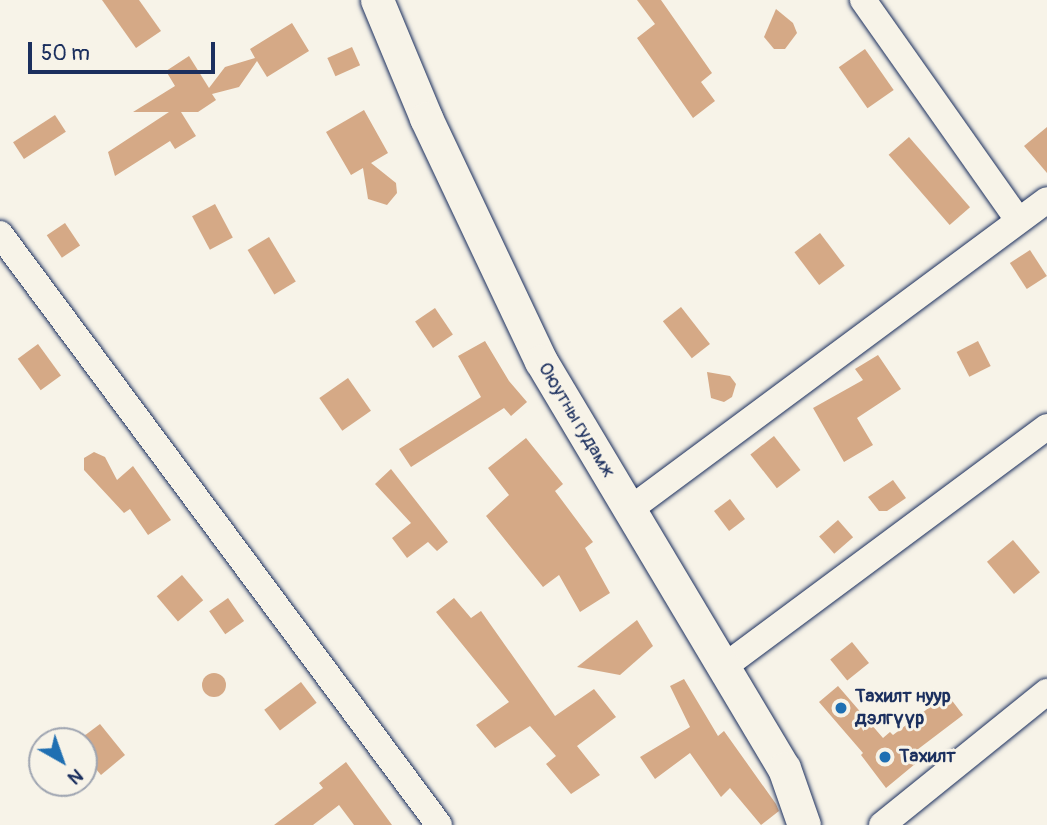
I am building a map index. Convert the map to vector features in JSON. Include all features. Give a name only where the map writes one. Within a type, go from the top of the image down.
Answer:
[{"type":"street","name":"Оюутны гудамж","points":[[377,0],[426,118],[541,361],[784,768],[804,825]]},
{"type":"street","points":[[863,0],[1018,220]]},
{"type":"street","points":[[629,510],[1047,200]]},
{"type":"street","points":[[0,234],[439,825]]},
{"type":"street","points":[[725,666],[1047,427]]},
{"type":"street","points":[[882,825],[1047,692]]},
{"type":"building","points":[[102,0],[139,0],[161,31],[136,48]]},
{"type":"building","points":[[637,0],[661,0],[712,73],[701,82],[715,101],[693,118],[637,38],[655,24]]},
{"type":"building","points":[[776,9],[793,23],[797,33],[785,49],[774,49],[764,37]]},
{"type":"building","points":[[292,23],[309,51],[267,77],[257,61],[239,87],[212,94],[216,100],[198,112],[181,112],[196,136],[175,149],[170,141],[115,176],[108,152],[169,112],[133,112],[175,86],[166,71],[189,56],[209,88],[225,67],[255,58],[250,49]]},
{"type":"building","points":[[352,47],[360,65],[335,76],[327,58]]},
{"type":"building","points":[[865,49],[894,90],[867,108],[839,67]]},
{"type":"building","points":[[364,110],[388,153],[371,163],[396,183],[397,193],[387,205],[368,199],[363,168],[351,175],[326,132]]},
{"type":"building","points":[[55,115],[66,132],[24,159],[13,142]]},
{"type":"building","points":[[1047,127],[1047,173],[1024,146]]},
{"type":"building","points":[[909,137],[970,207],[950,225],[889,155]]},
{"type":"building","points":[[215,204],[233,238],[210,250],[192,216]]},
{"type":"building","points":[[65,223],[80,245],[62,258],[47,235]]},
{"type":"building","points":[[820,233],[845,266],[819,285],[794,252]]},
{"type":"building","points":[[269,237],[296,282],[274,294],[248,250]]},
{"type":"building","points":[[1030,250],[1047,276],[1027,289],[1010,263]]},
{"type":"building","points":[[681,307],[710,344],[692,358],[663,321]]},
{"type":"building","points":[[435,308],[453,335],[433,348],[415,321]]},
{"type":"building","points":[[485,341],[509,381],[527,402],[511,416],[504,408],[411,467],[399,449],[481,397],[458,356]]},
{"type":"building","points":[[978,341],[991,366],[969,377],[957,352]]},
{"type":"building","points":[[38,344],[61,376],[41,390],[18,359]]},
{"type":"building","points":[[878,355],[901,389],[857,418],[873,445],[844,462],[813,408],[863,380],[855,369]]},
{"type":"building","points":[[707,372],[730,376],[736,384],[732,397],[724,402],[711,398]]},
{"type":"building","points":[[348,378],[371,411],[342,431],[319,398]]},
{"type":"building","points":[[774,436],[800,470],[777,488],[750,454]]},
{"type":"building","points":[[526,438],[563,484],[555,491],[593,542],[585,548],[610,593],[580,612],[559,575],[543,587],[486,516],[509,495],[488,468]]},
{"type":"building","points":[[94,452],[105,457],[117,480],[133,466],[171,520],[148,535],[130,509],[124,513],[84,470],[84,458]]},
{"type":"building","points":[[391,469],[448,542],[437,551],[428,542],[407,558],[392,538],[411,523],[375,484]]},
{"type":"building","points":[[893,480],[906,498],[887,511],[879,511],[868,497]]},
{"type":"building","points":[[730,499],[745,519],[729,531],[714,511]]},
{"type":"building","points":[[838,520],[853,537],[834,554],[819,536]]},
{"type":"building","points":[[1013,540],[1040,572],[1014,594],[987,562]]},
{"type":"building","points":[[182,575],[203,600],[178,621],[157,596]]},
{"type":"building","points":[[228,598],[244,621],[225,634],[209,611]]},
{"type":"building","points":[[454,598],[471,618],[481,611],[555,716],[594,689],[616,717],[577,746],[600,775],[571,794],[546,764],[556,756],[530,726],[495,748],[476,725],[509,702],[436,612]]},
{"type":"building","points":[[637,620],[653,646],[620,675],[577,667]]},
{"type":"building","points":[[852,642],[869,663],[847,681],[830,660]]},
{"type":"building","points":[[214,673],[223,676],[226,685],[223,694],[214,697],[205,694],[202,685],[205,676]]},
{"type":"building","points":[[684,679],[718,736],[724,731],[776,804],[779,811],[761,825],[730,788],[721,797],[690,753],[655,779],[640,757],[690,727],[670,686]]},
{"type":"building","points":[[301,682],[317,703],[280,730],[264,710]]},
{"type":"building","points":[[838,686],[883,738],[890,732],[893,735],[947,694],[963,715],[909,756],[915,764],[886,788],[861,755],[863,753],[819,702]]},
{"type":"building","points":[[100,724],[125,755],[101,775],[98,771],[96,727]]},
{"type":"building","points":[[346,762],[392,825],[354,825],[339,805],[313,825],[274,825],[323,788],[319,783]]},
{"type":"place","name":"Тахилт нуур дэлгүүр","points":[[841,708]]},
{"type":"place","name":"Тахилт","points":[[885,757]]}]
